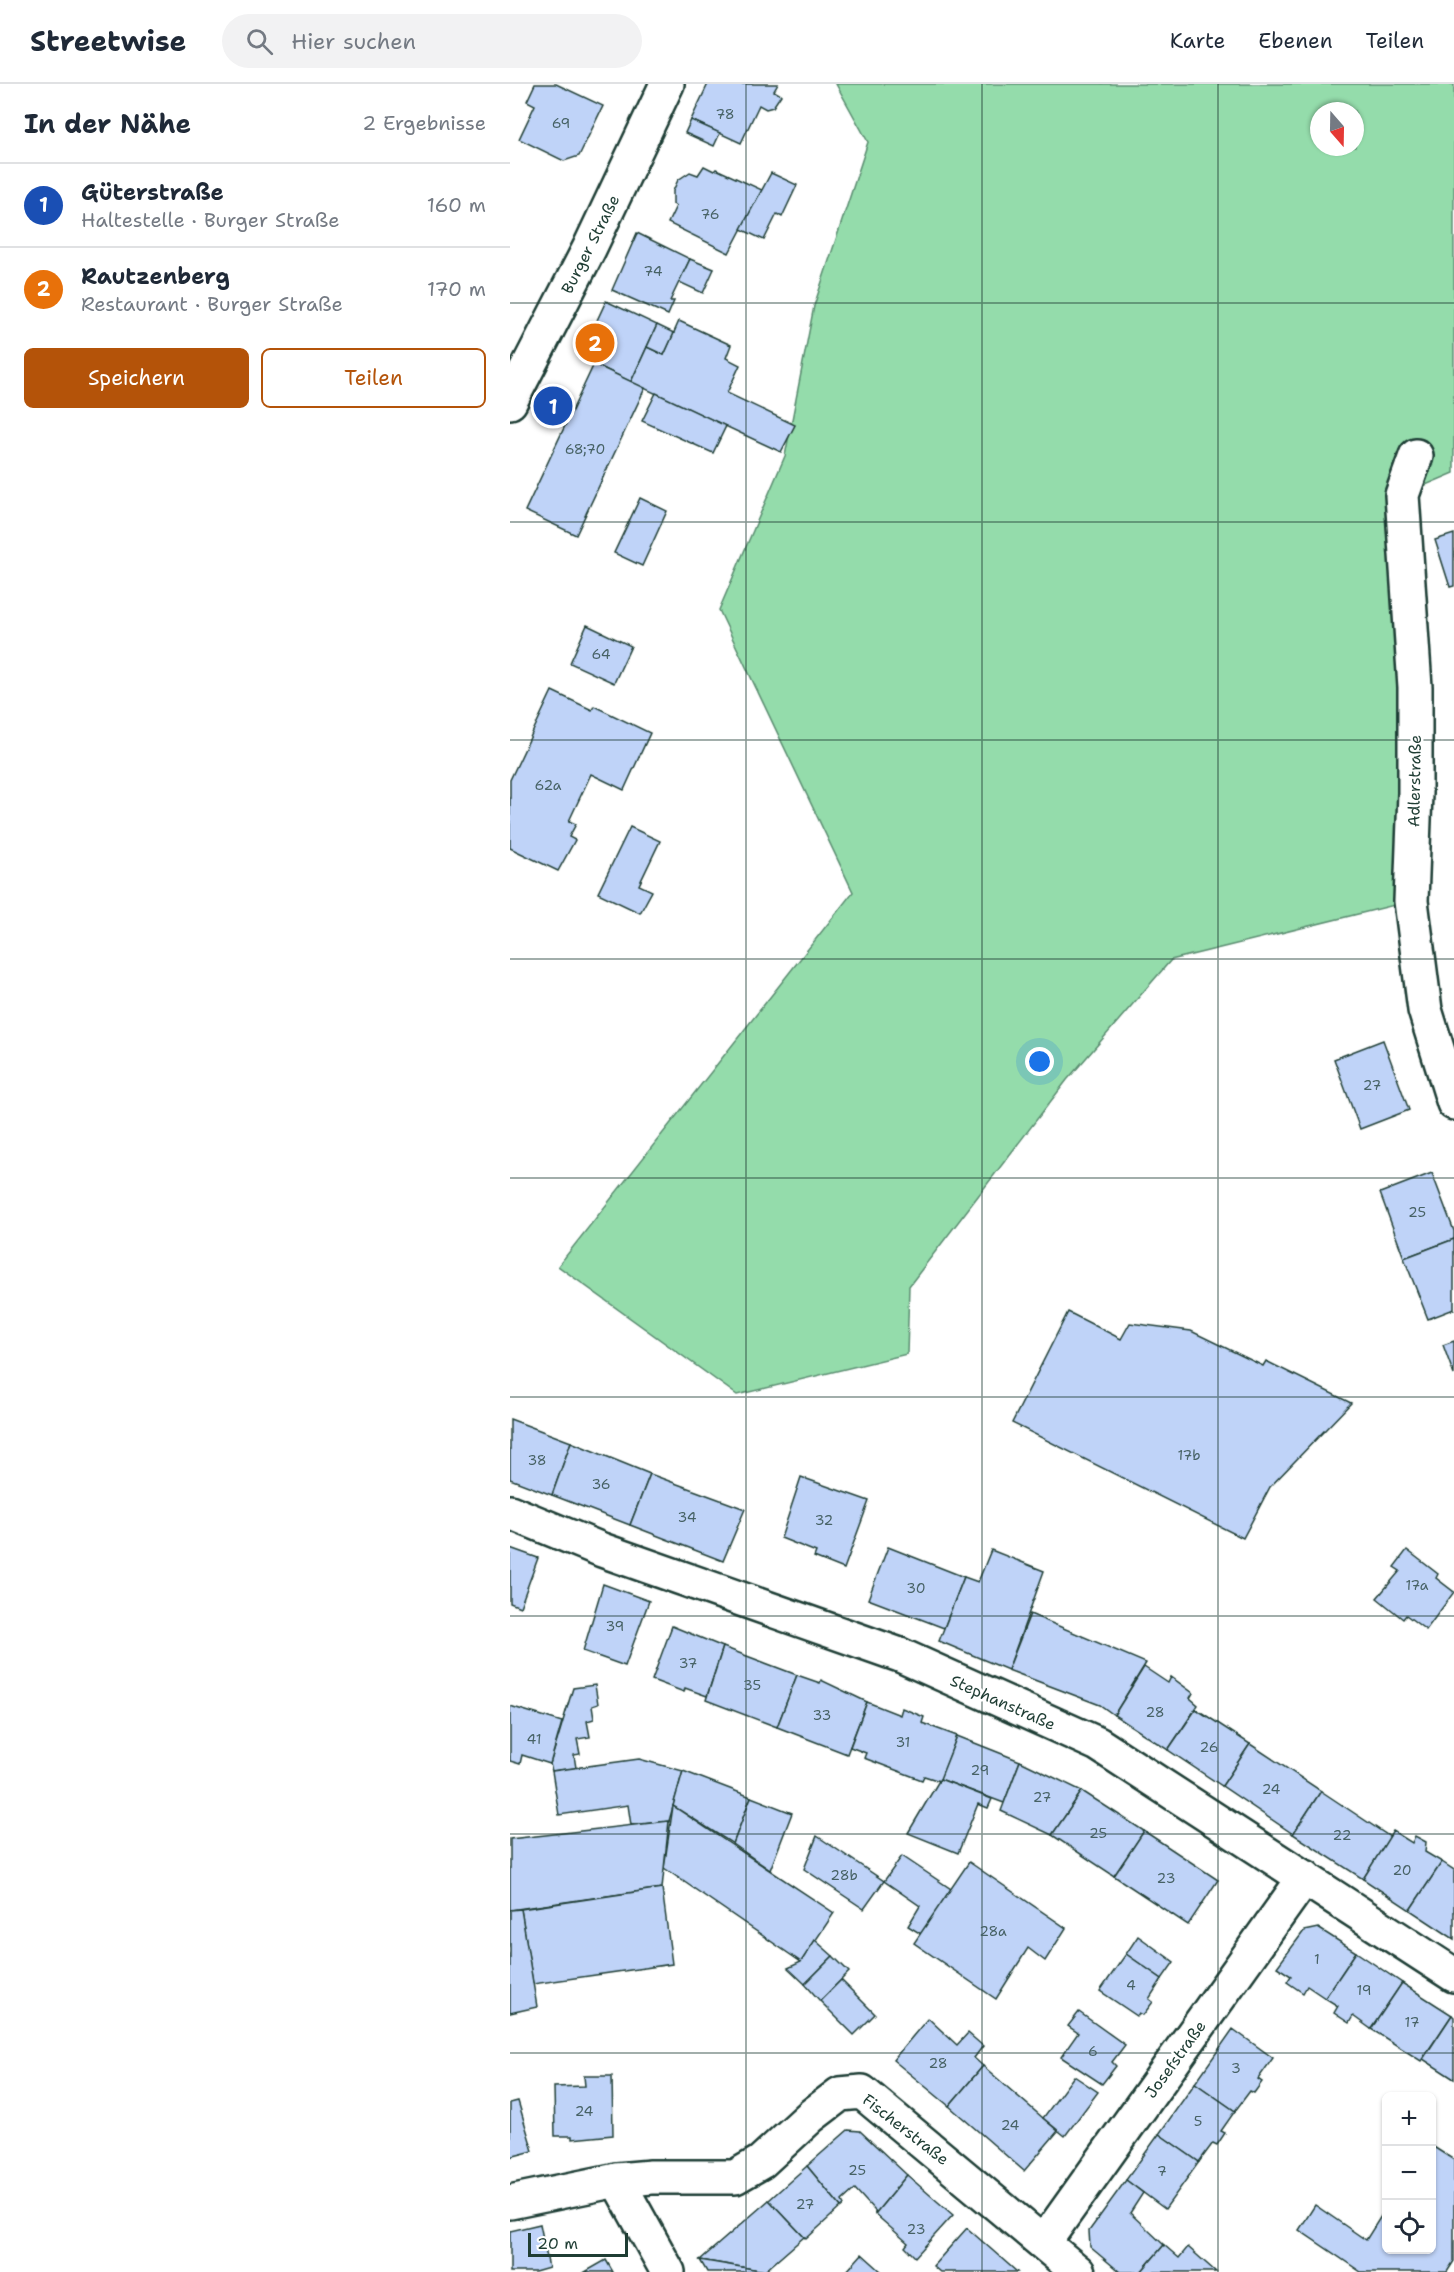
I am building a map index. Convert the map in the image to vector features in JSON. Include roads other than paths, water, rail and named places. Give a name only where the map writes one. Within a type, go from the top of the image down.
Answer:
[{"type":"street","name":"Burger Straße","points":[[514,385],[589,249],[667,84]]},
{"type":"street","name":"Adlerstraße","points":[[1416,456],[1402,495],[1415,687],[1415,793],[1411,901],[1425,1010],[1454,1103]]},
{"type":"street","name":"Stephanstraße","points":[[510,1512],[602,1550],[900,1655],[1098,1744],[1454,1975]]},
{"type":"street","name":"Josefstraße","points":[[1045,2241],[1305,1877]]},
{"type":"street","name":"Fischerstraße","points":[[510,2202],[617,2181],[651,2177],[735,2177],[761,2162],[811,2115],[840,2094],[862,2092],[1045,2241],[1078,2272]]},
{"type":"street","points":[[617,2181],[668,2272]]},
{"type":"place","name":"Rautzenberg","points":[[595,343]]},
{"type":"place","name":"Güterstraße","points":[[553,406]]}]
